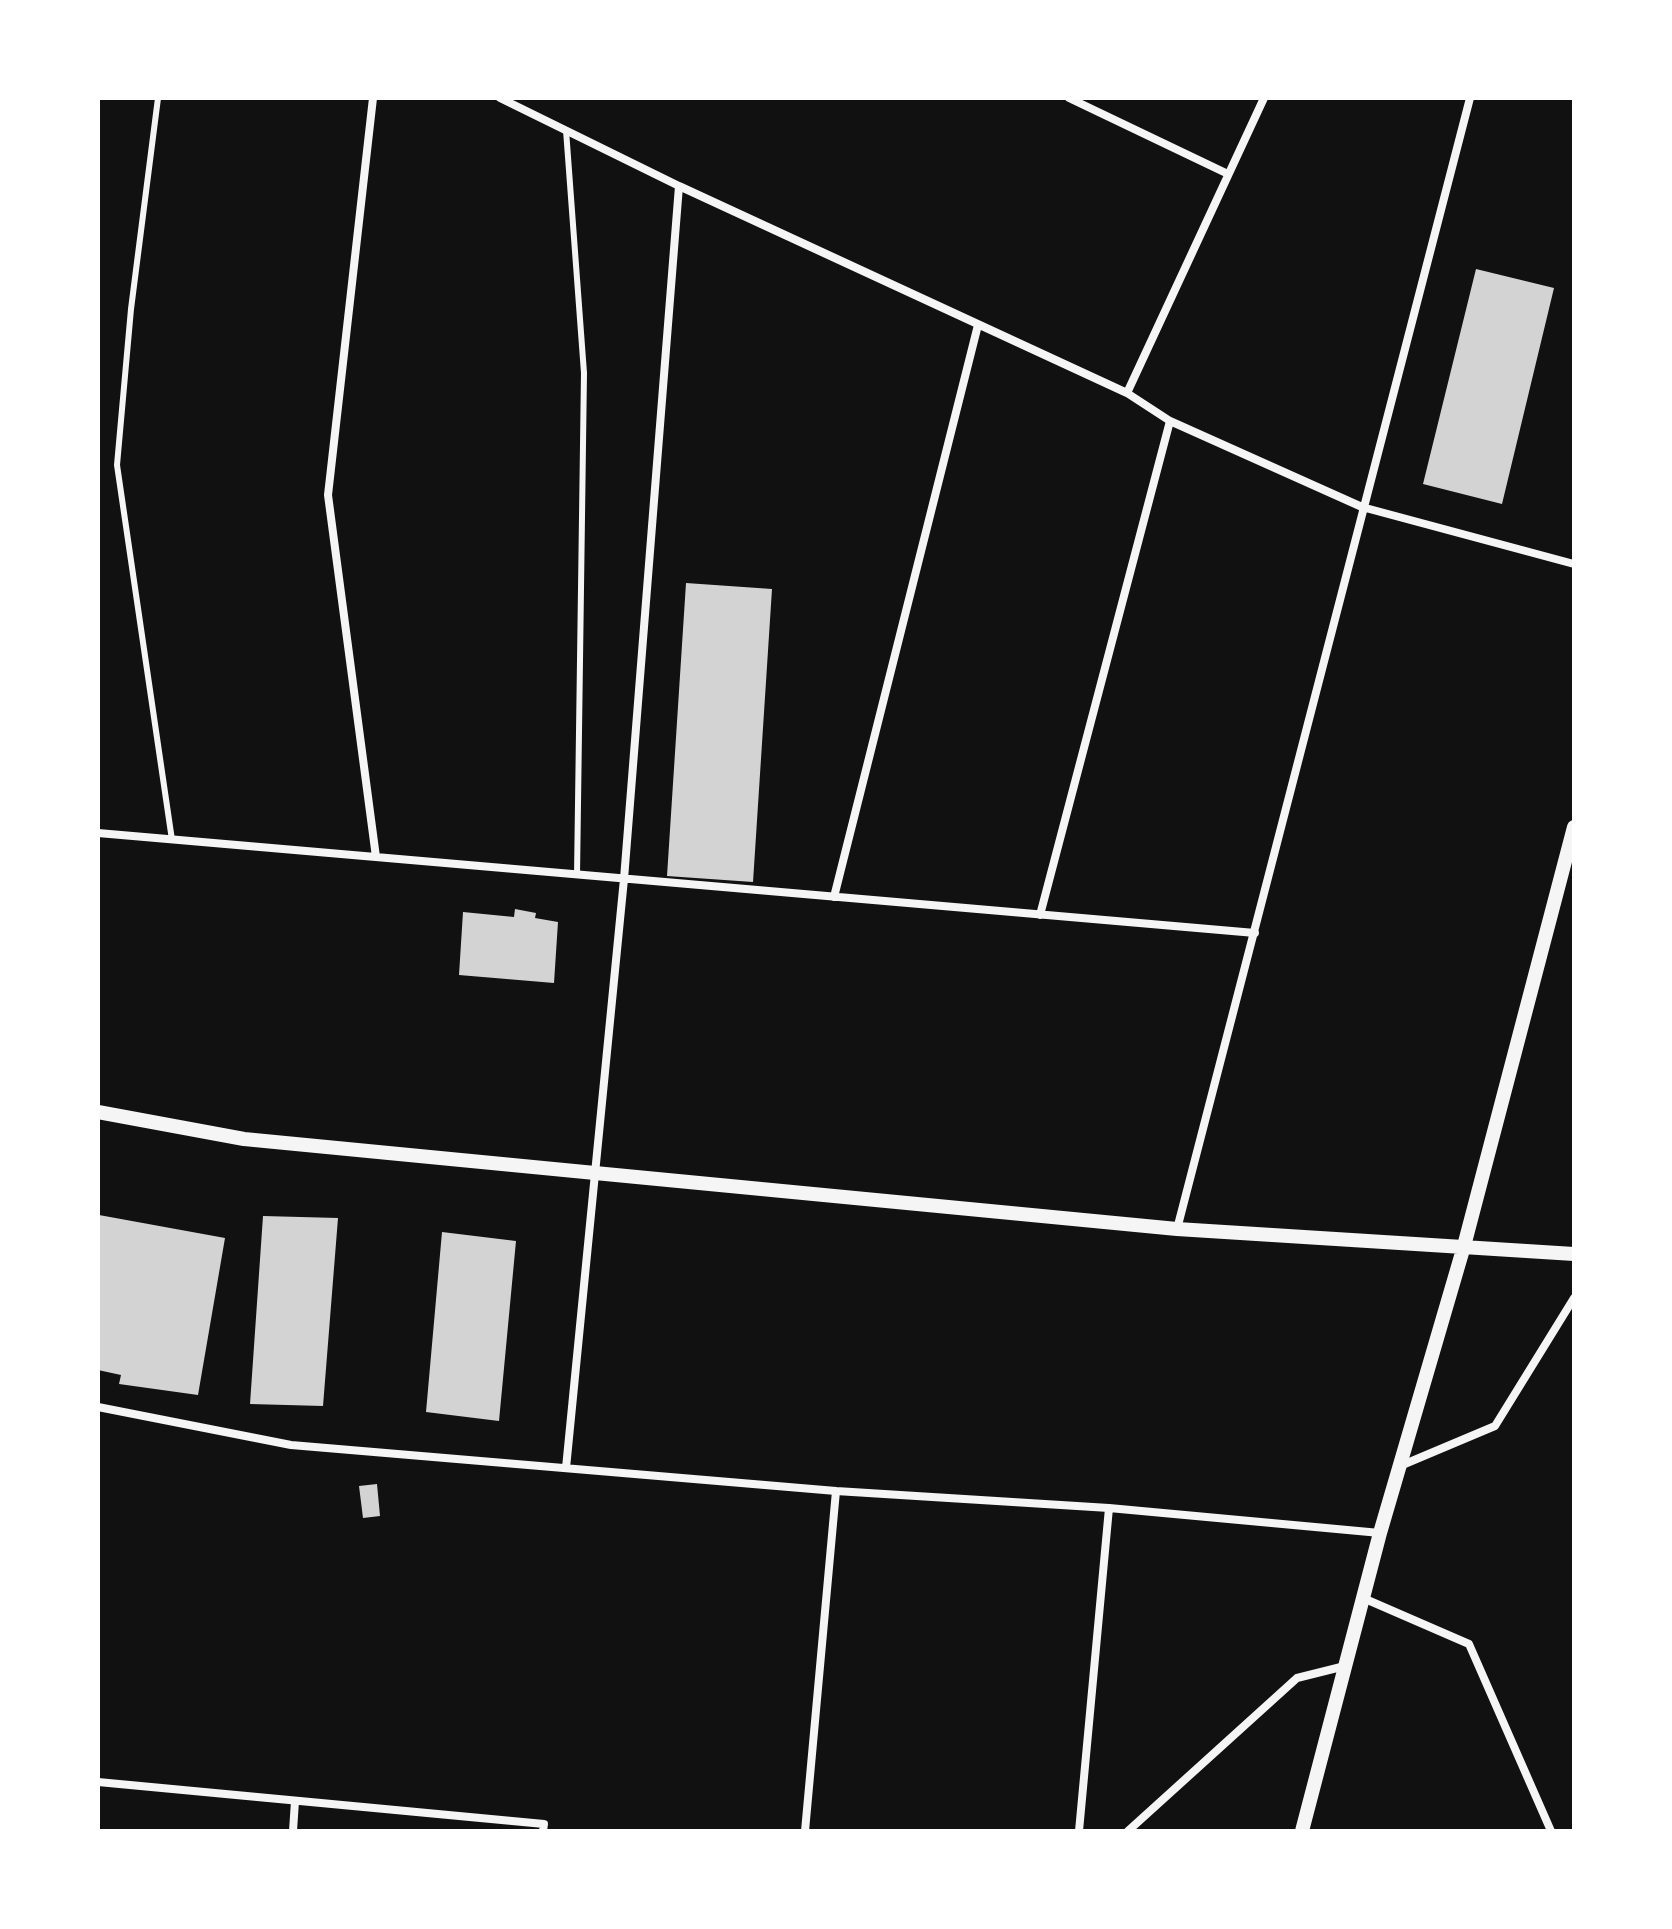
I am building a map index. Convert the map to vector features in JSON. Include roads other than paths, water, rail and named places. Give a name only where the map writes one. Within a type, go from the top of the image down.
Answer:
[{"type":"street","points":[[373,98],[328,495],[376,857]]},
{"type":"street","points":[[500,98],[679,186],[1127,393],[1170,421],[1362,507],[1574,564]]},
{"type":"street","points":[[1069,98],[1228,174]]},
{"type":"street","points":[[1127,393],[1264,98]]},
{"type":"street","points":[[1177,1229],[1470,98]]},
{"type":"street","points":[[566,1468],[624,879],[679,186]]},
{"type":"street","points":[[834,897],[978,325]]},
{"type":"street","points":[[1040,915],[1170,421]]},
{"type":"street","points":[[1302,1831],[1380,1533],[1464,1246],[1574,827]]},
{"type":"street","points":[[98,833],[1255,933]]},
{"type":"street","points":[[98,1112],[244,1139],[1177,1229],[1574,1254]]},
{"type":"street","points":[[1400,1466],[1495,1426],[1574,1298]]},
{"type":"street","points":[[98,1407],[291,1445],[836,1491],[1109,1508],[1380,1533]]},
{"type":"street","points":[[805,1831],[836,1491]]},
{"type":"street","points":[[1079,1831],[1109,1508]]},
{"type":"street","points":[[1363,1598],[1469,1644],[1551,1831]]},
{"type":"street","points":[[1128,1831],[1297,1678],[1345,1666]]},
{"type":"street","points":[[98,1782],[544,1824],[543,1831]]},
{"type":"street","points":[[293,1831],[295,1801]]},
{"type":"lane","points":[[158,98],[131,309],[117,465],[172,840]]},
{"type":"lane","points":[[566,130],[584,373],[577,875]]}]
